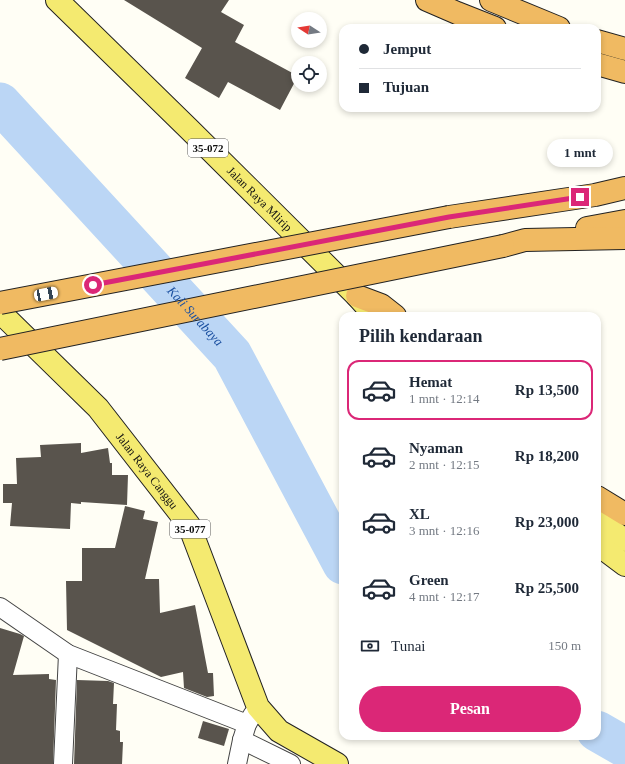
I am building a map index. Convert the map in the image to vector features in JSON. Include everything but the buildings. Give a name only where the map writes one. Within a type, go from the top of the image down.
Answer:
[{"type":"highway","points":[[428,0],[457,14],[484,24]]},
{"type":"highway","points":[[491,0],[549,24]]},
{"type":"highway","points":[[601,42],[625,49]]},
{"type":"highway","points":[[601,65],[625,72]]},
{"type":"highway","points":[[0,303],[449,217],[595,195],[625,188]]},
{"type":"highway","points":[[0,349],[503,246],[525,240],[625,221]]},
{"type":"highway","points":[[525,240],[625,238]]},
{"type":"highway","points":[[357,296],[381,305],[390,312]]},
{"type":"highway","points":[[601,499],[625,514]]},
{"type":"main road","name":"Jalan Raya Mlirip","points":[[57,0],[196,136],[371,312]]},
{"type":"main road","name":"Jalan Raya Canggu","points":[[0,312],[98,408],[189,525],[249,724],[279,731],[337,764]]},
{"type":"main road","points":[[601,523],[625,540]]},
{"type":"main road","points":[[601,547],[625,565]]},
{"type":"street","points":[[0,608],[68,654],[249,724],[291,764]]},
{"type":"street","points":[[63,764],[68,654]]},
{"type":"street","points":[[237,764],[249,724]]},
{"type":"waterway","name":"Kali Surabaya","points":[[0,103],[232,355],[339,556]]},
{"type":"waterway","name":"Kali Surabaya","points":[[601,733],[625,747]]},
{"type":"route","points":[[93,285],[449,217],[580,197]]}]
